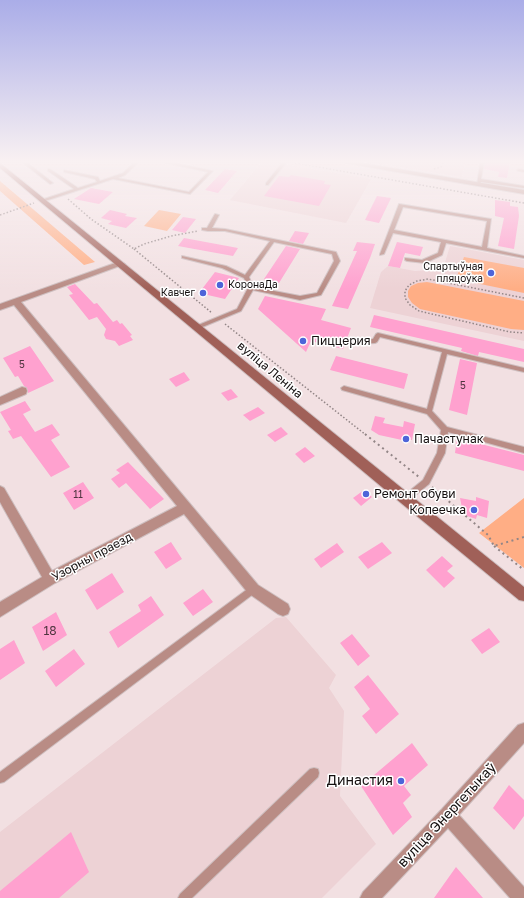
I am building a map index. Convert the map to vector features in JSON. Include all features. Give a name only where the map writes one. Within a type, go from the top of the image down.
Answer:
[{"type":"main road","name":"вуліца Леніна","points":[[49,205],[405,499],[524,595]]},
{"type":"street","points":[[0,307],[121,264]]},
{"type":"street","points":[[16,302],[253,589],[283,609]]},
{"type":"street","points":[[0,401],[22,391]]},
{"type":"street","points":[[0,491],[50,579]]},
{"type":"street","name":"Узорны праезд","points":[[0,610],[50,579],[185,508]]},
{"type":"street","name":"вуліца Энергетыкаў","points":[[369,898],[448,815],[524,731]]},
{"type":"street","points":[[448,815],[522,898]]},
{"type":"lane","points":[[382,254],[401,205],[489,220],[484,249]]},
{"type":"lane","points":[[206,230],[217,214]]},
{"type":"lane","points":[[206,230],[225,230],[334,253],[336,261],[319,294],[300,298],[251,288]]},
{"type":"lane","points":[[391,231],[524,257]]},
{"type":"lane","points":[[246,277],[273,240]]},
{"type":"lane","points":[[407,259],[423,262],[440,254],[444,241]]},
{"type":"lane","points":[[184,257],[224,267],[246,277],[251,288]]},
{"type":"lane","points":[[198,327],[239,310],[251,288]]},
{"type":"lane","points":[[360,342],[375,341],[378,335],[524,370]]},
{"type":"lane","points":[[429,412],[445,351]]},
{"type":"lane","points":[[344,388],[429,412],[445,429],[524,450]]},
{"type":"lane","points":[[405,499],[426,482],[441,453],[445,429]]},
{"type":"lane","points":[[0,778],[253,589]]},
{"type":"lane","points":[[184,898],[314,773]]},
{"type":"path","points":[[0,215],[29,205]]},
{"type":"path","points":[[75,205],[91,219],[134,249],[218,318],[426,482],[488,535],[494,546],[524,570]]},
{"type":"path","points":[[134,249],[144,244],[171,236],[206,230]]},
{"type":"path","points":[[524,298],[428,279],[417,281],[409,285],[405,291],[405,298],[410,305],[418,311],[524,333]]},
{"type":"path","points":[[494,546],[524,536]]},
{"type":"shaded area","points":[[16,205],[28,205],[95,262],[84,265]]},
{"type":"shaded area","points":[[255,205],[356,205],[346,223]]},
{"type":"shaded area","points":[[159,210],[181,214],[167,231],[144,226]]},
{"type":"shaded area","points":[[450,246],[524,260],[524,341],[370,308],[381,272],[388,266],[415,271],[443,269]]},
{"type":"shaded area","name":"Спартыўная пляцоўка","points":[[464,257],[524,268],[524,293],[456,279]]},
{"type":"shaded area","points":[[427,282],[524,301],[524,330],[511,329],[420,309],[412,303],[408,297],[408,291],[411,286],[418,283]]},
{"type":"shaded area","points":[[524,498],[524,568],[479,533]]},
{"type":"shaded area","points":[[286,617],[336,675],[329,688],[344,711],[340,796],[376,844],[322,898],[0,898],[0,832],[276,618]]},
{"type":"building","points":[[373,205],[388,205],[379,223],[365,220]]},
{"type":"building","points":[[495,205],[510,205],[518,207],[519,216],[514,249],[498,246],[504,218],[495,216]]},
{"type":"building","points":[[110,210],[127,214],[125,216],[137,218],[126,228],[108,224],[112,221],[101,218]]},
{"type":"building","points":[[183,217],[196,219],[185,233],[172,230]]},
{"type":"building","points":[[295,231],[309,233],[303,244],[289,241]]},
{"type":"building","points":[[184,238],[238,248],[233,256],[178,246]]},
{"type":"building","points":[[357,242],[375,244],[348,309],[332,306],[357,251],[353,251]]},
{"type":"building","points":[[397,242],[423,247],[420,256],[405,253],[400,268],[388,266]]},
{"type":"building","points":[[286,246],[300,249],[279,283],[264,279]]},
{"type":"building","name":"КоронаДа","points":[[215,272],[239,278],[225,299],[199,293]]},
{"type":"building","points":[[75,284],[94,304],[97,303],[113,322],[117,320],[120,324],[122,323],[132,335],[130,336],[133,340],[119,346],[115,341],[106,339],[104,335],[106,329],[97,317],[89,320],[69,295],[73,294],[67,287]]},
{"type":"building","points":[[265,296],[326,309],[321,320],[351,328],[343,349],[311,341],[306,352],[258,309]]},
{"type":"building","points":[[374,315],[524,349],[524,362],[479,352],[478,356],[461,351],[462,348],[370,327]]},
{"type":"building","points":[[30,346],[54,381],[28,393],[27,388],[18,376],[15,377],[3,358]]},
{"type":"building","points":[[336,356],[408,374],[404,389],[330,370]]},
{"type":"building","points":[[460,359],[477,363],[467,415],[449,410]]},
{"type":"building","points":[[184,372],[190,380],[176,387],[169,379]]},
{"type":"building","points":[[231,389],[238,397],[228,401],[221,393]]},
{"type":"building","points":[[25,401],[31,410],[23,414],[35,432],[52,424],[60,435],[51,440],[70,467],[51,477],[21,436],[13,439],[8,431],[11,430],[0,412]]},
{"type":"building","points":[[258,407],[265,413],[250,421],[243,415]]},
{"type":"building","points":[[375,416],[385,418],[383,423],[403,427],[404,421],[415,424],[412,440],[402,440],[379,435],[371,430]]},
{"type":"building","points":[[281,427],[288,434],[275,442],[267,435]]},
{"type":"building","points":[[457,438],[524,455],[524,471],[455,453]]},
{"type":"building","points":[[305,447],[315,456],[304,463],[295,454]]},
{"type":"building","points":[[128,462],[164,499],[150,509],[126,483],[119,488],[111,479],[120,473],[116,470]]},
{"type":"building","points":[[83,482],[94,498],[74,510],[63,493]]},
{"type":"building","points":[[364,490],[372,497],[361,506],[353,498]]},
{"type":"building","points":[[476,497],[489,501],[487,518],[477,515],[476,519],[467,516],[462,508],[460,498],[476,501]]},
{"type":"building","points":[[171,542],[182,559],[166,569],[154,552]]},
{"type":"building","points":[[382,542],[392,553],[368,569],[358,557]]},
{"type":"building","points":[[337,543],[344,552],[321,568],[314,559]]},
{"type":"building","points":[[442,556],[453,566],[447,571],[455,578],[444,588],[426,570]]},
{"type":"building","points":[[112,573],[124,592],[97,610],[85,590]]},
{"type":"building","points":[[203,589],[213,602],[193,616],[183,603]]},
{"type":"building","points":[[151,596],[164,615],[118,648],[109,632],[141,611],[138,605]]},
{"type":"building","points":[[56,612],[67,635],[43,651],[32,627]]},
{"type":"building","points":[[489,628],[500,642],[482,654],[471,640]]},
{"type":"building","points":[[352,634],[370,656],[358,666],[340,643]]},
{"type":"building","points":[[14,640],[25,663],[0,680],[0,649]]},
{"type":"building","points":[[74,649],[85,664],[56,687],[45,671]]},
{"type":"building","points":[[368,675],[399,714],[376,734],[362,716],[370,709],[354,687]]},
{"type":"building","points":[[412,743],[428,765],[404,786],[411,795],[403,803],[412,817],[393,835],[361,786]]},
{"type":"building","points":[[509,785],[524,800],[524,816],[514,830],[493,808]]},
{"type":"building","points":[[71,832],[89,872],[59,898],[0,898],[0,891]]},
{"type":"building","points":[[456,867],[483,898],[434,898]]},
{"type":"place","name":"Спартыўная пляцоўка","points":[[491,273]]},
{"type":"place","name":"КоронаДа","points":[[220,285]]},
{"type":"place","name":"Кавчег","points":[[203,293]]},
{"type":"place","name":"Пиццерия","points":[[303,341]]},
{"type":"place","name":"Пачастунак","points":[[406,439]]},
{"type":"place","name":"Ремонт обуви","points":[[366,494]]},
{"type":"place","name":"Копеечка","points":[[474,510]]},
{"type":"place","name":"Династия","points":[[401,781]]}]
